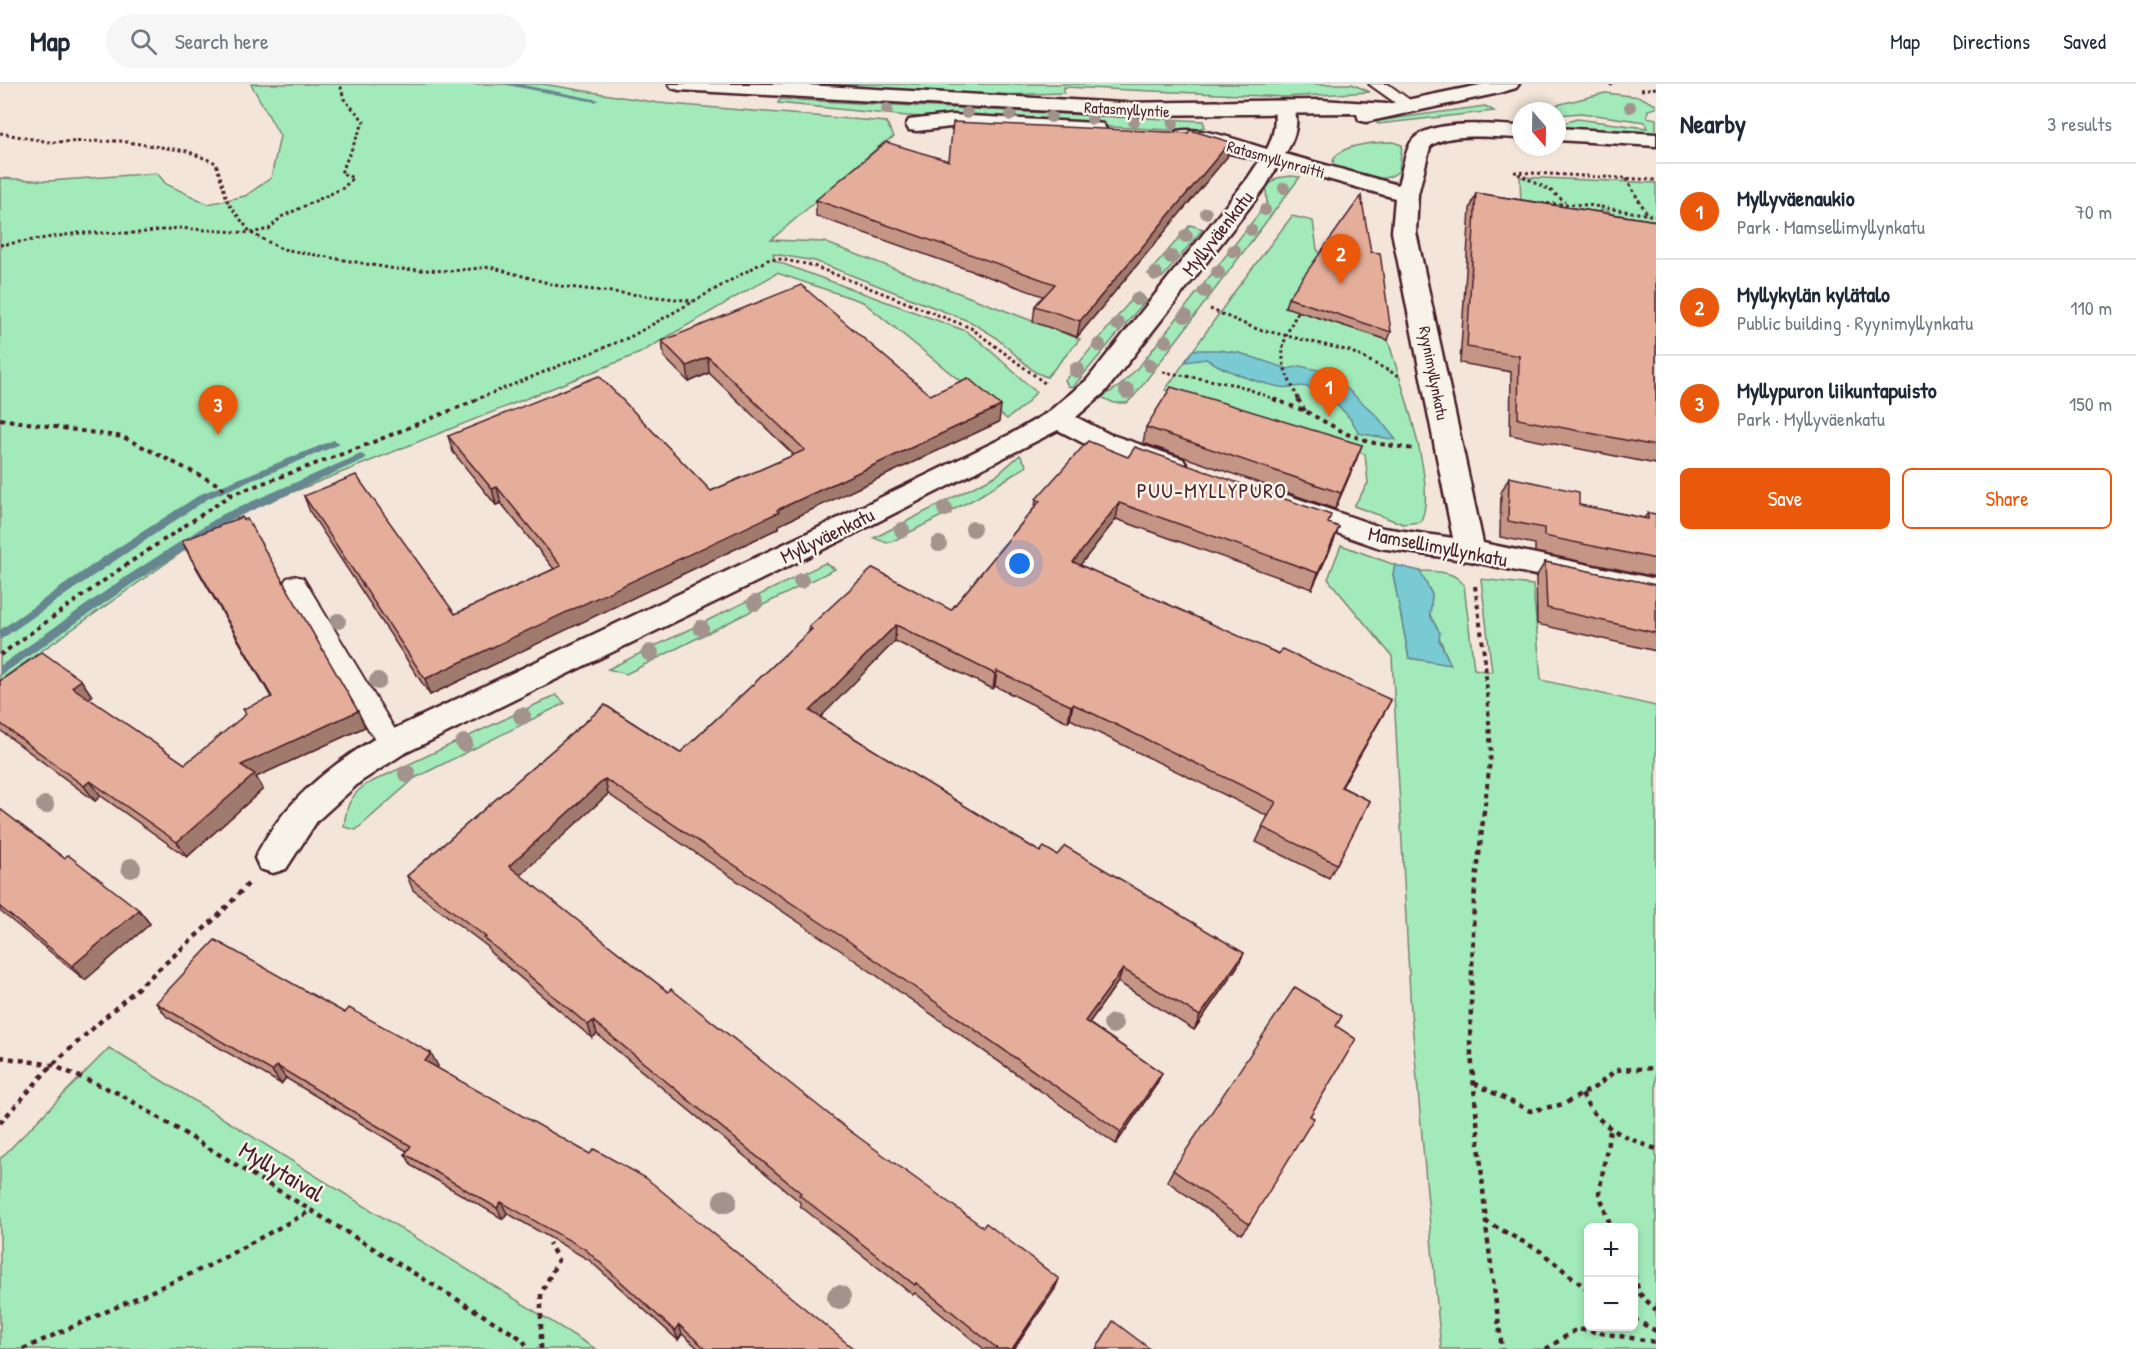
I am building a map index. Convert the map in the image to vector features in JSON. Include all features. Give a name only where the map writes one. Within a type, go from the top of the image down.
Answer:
[{"type":"street","name":"Ratasmyllyntie","points":[[679,84],[1179,111],[1209,118],[1285,113],[1364,116],[1509,84]]},
{"type":"street","name":"Myllyväenkatu","points":[[273,858],[305,811],[348,772],[391,745],[1020,441],[1057,419],[1096,386],[1274,158],[1282,141],[1285,113]]},
{"type":"street","points":[[917,125],[951,121],[1121,130]]},
{"type":"street","points":[[1407,194],[1415,153],[1427,138],[1461,130],[1512,132]]},
{"type":"street","name":"Ratasmyllynraitti","points":[[1167,134],[1218,142],[1407,194]]},
{"type":"street","points":[[1566,135],[1656,140]]},
{"type":"street","name":"Ryynimyllynkatu","points":[[1407,194],[1404,232],[1470,551]]},
{"type":"street","points":[[1057,419],[1099,440],[1199,475]]},
{"type":"street","name":"Mamsellimyllynkatu","points":[[1267,498],[1380,537],[1470,551],[1656,590]]},
{"type":"lane","points":[[1377,84],[1410,106]]},
{"type":"lane","points":[[295,584],[391,745]]},
{"type":"path","points":[[0,245],[79,233],[138,233],[178,228],[251,233],[269,229],[281,217],[343,188],[352,178],[341,172],[364,122],[344,99],[340,84]]},
{"type":"path","points":[[1610,84],[1615,87]]},
{"type":"path","points":[[1641,90],[1656,88]]},
{"type":"path","points":[[0,133],[49,142],[120,141],[188,151],[216,163],[228,203],[251,233],[282,249],[395,269],[451,272],[490,267],[559,286],[693,301]]},
{"type":"path","points":[[1566,203],[1550,190],[1514,172],[1656,180]]},
{"type":"path","points":[[1626,178],[1648,215]]},
{"type":"path","points":[[1520,204],[1566,203],[1656,216]]},
{"type":"path","points":[[0,655],[123,567],[231,495],[361,447],[566,365],[630,337],[772,259],[811,265],[971,328],[993,342],[1029,375],[1050,386]]},
{"type":"path","points":[[1210,309],[1283,336],[1350,351],[1401,377],[1408,377]]},
{"type":"path","points":[[1298,312],[1283,336],[1279,350],[1282,368],[1305,411]]},
{"type":"path","points":[[1163,372],[1237,385],[1305,411],[1347,434],[1365,440],[1418,449]]},
{"type":"path","points":[[0,419],[123,437],[219,485],[231,495]]},
{"type":"path","points":[[1474,581],[1485,661],[1491,753],[1474,899],[1470,1042],[1485,1221],[1502,1349]]},
{"type":"path","points":[[0,1123],[52,1065],[217,916],[273,858]]},
{"type":"path","name":"Myllytaival","points":[[0,1058],[52,1065],[120,1094],[522,1339],[529,1349]]},
{"type":"path","points":[[1473,1082],[1530,1111],[1564,1104],[1597,1086],[1616,1070],[1656,1068]]},
{"type":"path","points":[[1582,1094],[1588,1111],[1610,1131],[1656,1149]]},
{"type":"path","points":[[1610,1131],[1599,1192],[1610,1223]]},
{"type":"path","points":[[23,1349],[208,1266],[312,1210]]},
{"type":"path","points":[[1485,1221],[1522,1237],[1550,1257],[1584,1287]]},
{"type":"path","points":[[541,1349],[541,1294],[558,1260],[549,1243]]},
{"type":"path","points":[[1635,1277],[1639,1293],[1656,1310]]},
{"type":"path","points":[[1638,1321],[1656,1331]]},
{"type":"path","points":[[1546,1349],[1577,1329],[1656,1342]]},
{"type":"green space","points":[[251,84],[543,84],[658,103],[886,122],[894,137],[883,143],[771,240],[824,242],[1080,339],[1047,377],[1035,372],[994,336],[971,322],[815,261],[773,254],[775,261],[966,331],[1036,392],[1026,404],[1007,419],[863,302],[777,273],[640,353],[233,516],[0,680],[0,178],[49,181],[157,173],[166,184],[208,204],[245,196],[271,178],[280,136]]},
{"type":"green space","points":[[787,84],[1352,84],[1370,92],[1285,97],[1064,87],[1064,93],[1004,95]]},
{"type":"green space","points":[[1605,93],[1640,97],[1656,105],[1656,108],[1648,110],[1647,117],[1656,119],[1656,135],[1566,130],[1566,122],[1577,119],[1647,128],[1645,122],[1581,113],[1566,114],[1566,103]]},
{"type":"green space","points":[[780,99],[1203,121],[1205,127],[1189,131],[907,116],[778,103]]},
{"type":"green space","points":[[1485,106],[1494,111],[1378,124],[1376,121]]},
{"type":"green space","points":[[1393,142],[1402,145],[1399,171],[1392,176],[1367,178],[1333,168],[1338,154],[1346,149],[1366,144]]},
{"type":"green space","points":[[1300,177],[1135,395],[1127,403],[1114,403],[1101,397],[1120,386],[1142,363],[1267,203],[1266,187],[1277,178]]},
{"type":"green space","points":[[1520,177],[1656,183],[1656,230],[1622,224],[1608,211],[1600,210],[1602,214],[1521,205]]},
{"type":"green space","points":[[1292,216],[1313,221],[1317,249],[1321,256],[1285,306],[1388,340],[1422,461],[1425,507],[1420,522],[1403,524],[1354,506],[1368,483],[1365,454],[1165,390],[1235,291]]},
{"type":"green space","points":[[1190,225],[1203,229],[1162,278],[1148,274]]},
{"type":"green space","points":[[1136,294],[1142,295],[1146,300],[1073,387],[1068,386],[1065,380]]},
{"type":"green space","points":[[1020,455],[1027,466],[976,498],[893,541],[887,543],[874,538],[997,475]]},
{"type":"green space","points":[[1341,545],[1395,565],[1393,574],[1409,658],[1450,664],[1430,615],[1432,595],[1420,571],[1450,574],[1464,585],[1474,669],[1492,672],[1481,579],[1533,585],[1541,680],[1656,706],[1656,1349],[1441,1349],[1411,1012],[1392,656],[1328,579]]},
{"type":"green space","points":[[825,563],[835,569],[626,674],[608,669]]},
{"type":"green space","points":[[556,695],[565,703],[415,778],[356,830],[344,827],[349,803],[365,785]]},
{"type":"green space","points":[[109,1048],[596,1349],[0,1349],[0,1159]]},
{"type":"water","points":[[1193,350],[1240,353],[1288,369],[1300,366],[1334,377],[1377,416],[1396,440],[1358,433],[1345,412],[1308,387],[1283,387],[1261,382],[1232,372],[1206,359],[1185,362]]},
{"type":"water","points":[[1395,565],[1420,571],[1432,595],[1430,615],[1440,633],[1439,640],[1451,665],[1409,658],[1393,574]]},
{"type":"building","points":[[953,122],[1188,133],[1190,130],[1230,142],[1080,321],[1035,306],[1055,284],[816,200],[886,142],[949,161]]},
{"type":"building","points":[[1476,193],[1656,221],[1656,446],[1518,419],[1519,356],[1467,347]]},
{"type":"building","points":[[1361,196],[1371,252],[1380,253],[1391,332],[1288,298]]},
{"type":"building","points":[[801,285],[930,395],[968,378],[1001,406],[777,510],[779,512],[425,679],[304,496],[356,475],[455,614],[561,566],[497,487],[492,489],[448,436],[599,376],[711,491],[805,450],[708,357],[687,366],[662,341]]},
{"type":"building","points":[[1171,387],[1362,445],[1341,493],[1146,427]]},
{"type":"building","points":[[1088,441],[1128,457],[1135,447],[1331,515],[1328,523],[1339,527],[1318,573],[1119,503],[1073,562],[1279,654],[1282,649],[1391,700],[1341,787],[1370,801],[1337,864],[1262,827],[1276,802],[1073,704],[1071,706],[997,671],[995,674],[896,625],[810,711],[1040,852],[1044,847],[1057,855],[1065,846],[1244,953],[1200,1016],[1123,969],[1085,1021],[1162,1073],[1121,1132],[847,940],[605,779],[509,866],[668,992],[671,989],[850,1131],[983,1227],[986,1223],[1059,1279],[1012,1349],[998,1349],[916,1283],[915,1285],[799,1195],[801,1193],[593,1021],[588,1025],[484,938],[486,937],[407,876],[605,705],[680,753],[812,629],[809,627],[873,568],[951,610],[1040,501],[1036,499]]},
{"type":"building","points":[[1509,477],[1579,492],[1579,505],[1648,519],[1648,513],[1656,514],[1656,559],[1544,536],[1544,528],[1508,521]]},
{"type":"building","points":[[242,517],[244,520],[247,519],[358,711],[241,765],[255,774],[177,842],[90,781],[84,786],[0,723],[0,681],[42,652],[81,680],[72,687],[185,764],[246,714],[243,709],[272,697],[182,541]]},
{"type":"building","points":[[1545,562],[1656,585],[1656,633],[1547,608]]},
{"type":"building","points":[[0,809],[64,858],[68,855],[139,910],[72,966],[0,907]]},
{"type":"building","points":[[215,940],[345,1013],[349,1008],[431,1053],[425,1061],[590,1154],[594,1149],[646,1178],[854,1349],[706,1349],[679,1325],[675,1331],[585,1249],[501,1202],[497,1208],[405,1154],[411,1146],[277,1066],[272,1071],[156,1003]]},
{"type":"building","points":[[1295,987],[1342,1016],[1336,1026],[1356,1039],[1310,1116],[1314,1118],[1249,1224],[1173,1170]]},
{"type":"building","points":[[1113,1321],[1150,1349],[1096,1349]]},
{"type":"waterway","points":[[506,84],[595,100]]},
{"type":"waterway","points":[[0,636],[112,557],[205,496],[334,443]]},
{"type":"waterway","points":[[0,672],[128,581],[227,517],[361,457]]},
{"type":"place","name":"Myllykylän kylätalo","points":[[1341,284]]},
{"type":"place","name":"Myllyväenaukio","points":[[1329,417]]},
{"type":"place","name":"Myllypuron liikuntapuisto","points":[[218,435]]},
{"type":"district","name":"PUU-MYLLYPURO","points":[[1212,490]]}]
